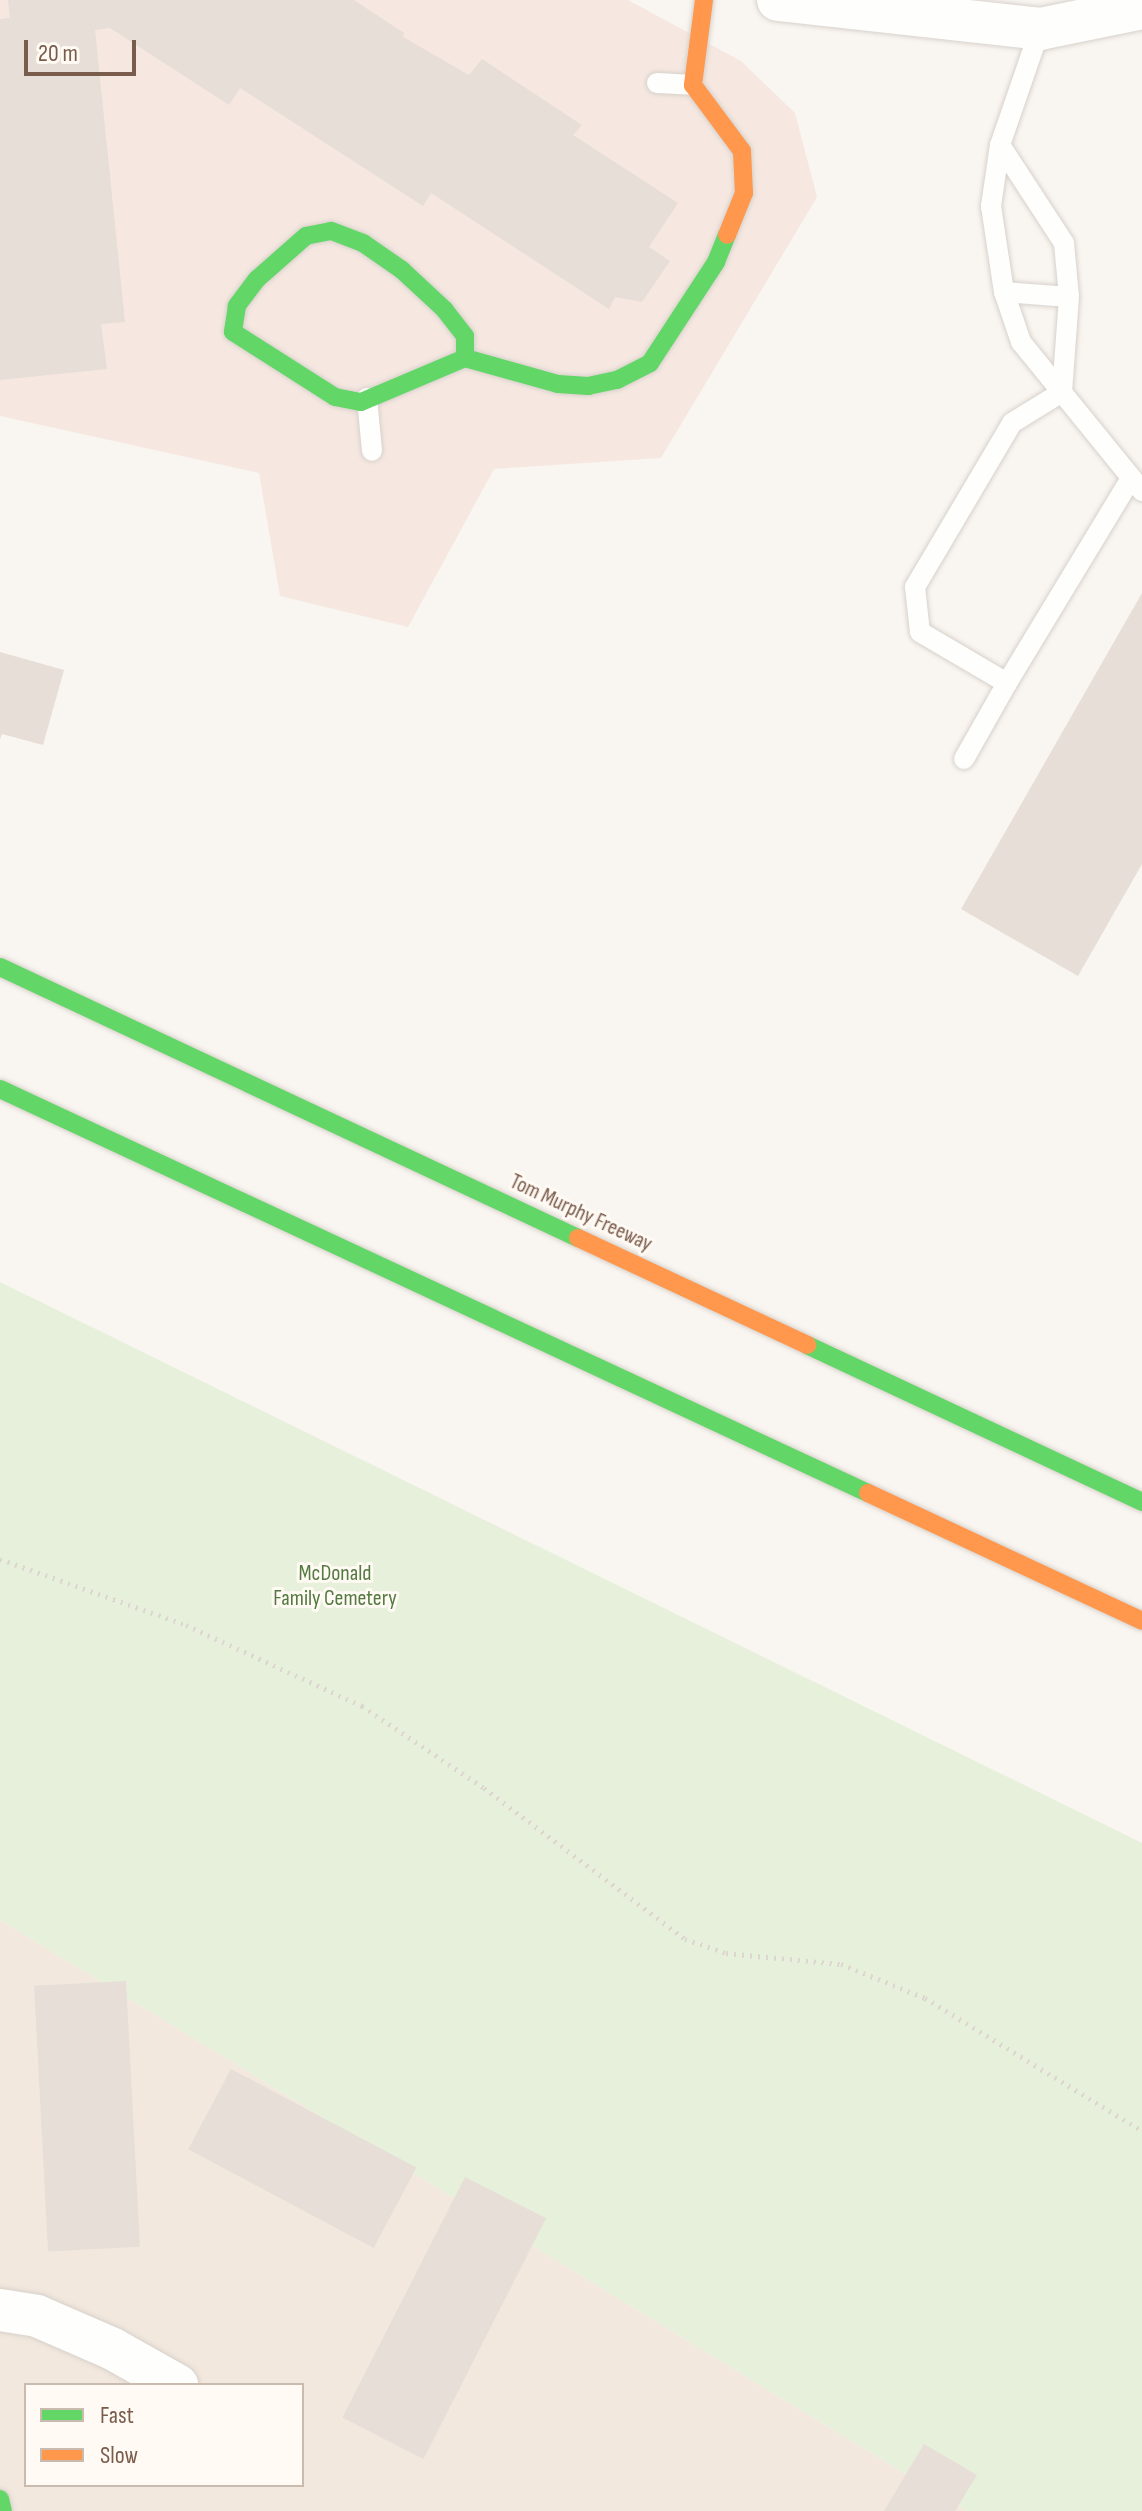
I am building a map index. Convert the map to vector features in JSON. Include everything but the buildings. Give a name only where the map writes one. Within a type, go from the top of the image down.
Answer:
[{"type":"main road","points":[[465,358],[465,336],[402,270],[363,243],[331,231],[306,236],[250,288],[237,306],[233,332],[335,397],[367,398],[465,358],[558,384],[588,386],[617,380],[650,363],[716,262],[744,193],[742,151],[693,85],[704,0]]},
{"type":"main road","name":"Tom Murphy Freeway","points":[[0,967],[1142,1502]]},
{"type":"main road","points":[[0,1089],[1142,1621]]},
{"type":"main road","points":[[0,2499],[3,2511]]},
{"type":"street","points":[[778,0],[1040,29],[1142,8]]},
{"type":"street","points":[[0,2310],[37,2316],[111,2348],[173,2383]]},
{"type":"lane","points":[[964,759],[1007,683],[1137,484],[1021,342],[1004,292],[991,206],[1000,145],[1040,29]]},
{"type":"lane","points":[[657,83],[693,85]]},
{"type":"lane","points":[[1000,145],[1064,243],[1069,297],[1062,392]]},
{"type":"lane","points":[[1004,292],[1069,297]]},
{"type":"lane","points":[[1007,683],[920,632],[915,587],[1012,423],[1062,392]]},
{"type":"lane","points":[[367,398],[372,451]]},
{"type":"path","points":[[0,1559],[186,1625],[362,1706],[484,1788],[685,1939],[726,1953],[841,1964],[925,1998],[1142,2131]]},
{"type":"shaded area","points":[[0,0],[628,0],[741,61],[795,113],[817,197],[661,458],[494,469],[408,627],[280,596],[259,473],[0,416]]},
{"type":"shaded area","points":[[0,1920],[966,2511],[0,2511]]},
{"type":"green space","name":"McDonald Family Cemetery","points":[[0,1282],[1142,1843],[1142,2511],[966,2511],[0,1920]]},
{"type":"traffic: fast","points":[[465,358],[465,336],[445,310],[402,270],[363,243],[331,231],[306,236],[257,279],[237,306],[233,332],[335,397],[361,402],[465,358],[558,384],[588,386],[617,380],[650,363],[716,262],[727,235]]},
{"type":"traffic: fast","points":[[0,967],[578,1238]]},
{"type":"traffic: fast","points":[[0,1089],[868,1493]]},
{"type":"traffic: fast","points":[[807,1345],[1142,1502]]},
{"type":"traffic: fast","points":[[0,2499],[3,2511]]},
{"type":"traffic: slow","points":[[704,0],[693,85],[742,151],[744,193],[727,235]]},
{"type":"traffic: slow","points":[[578,1238],[807,1345]]},
{"type":"traffic: slow","points":[[868,1493],[1142,1621]]}]
